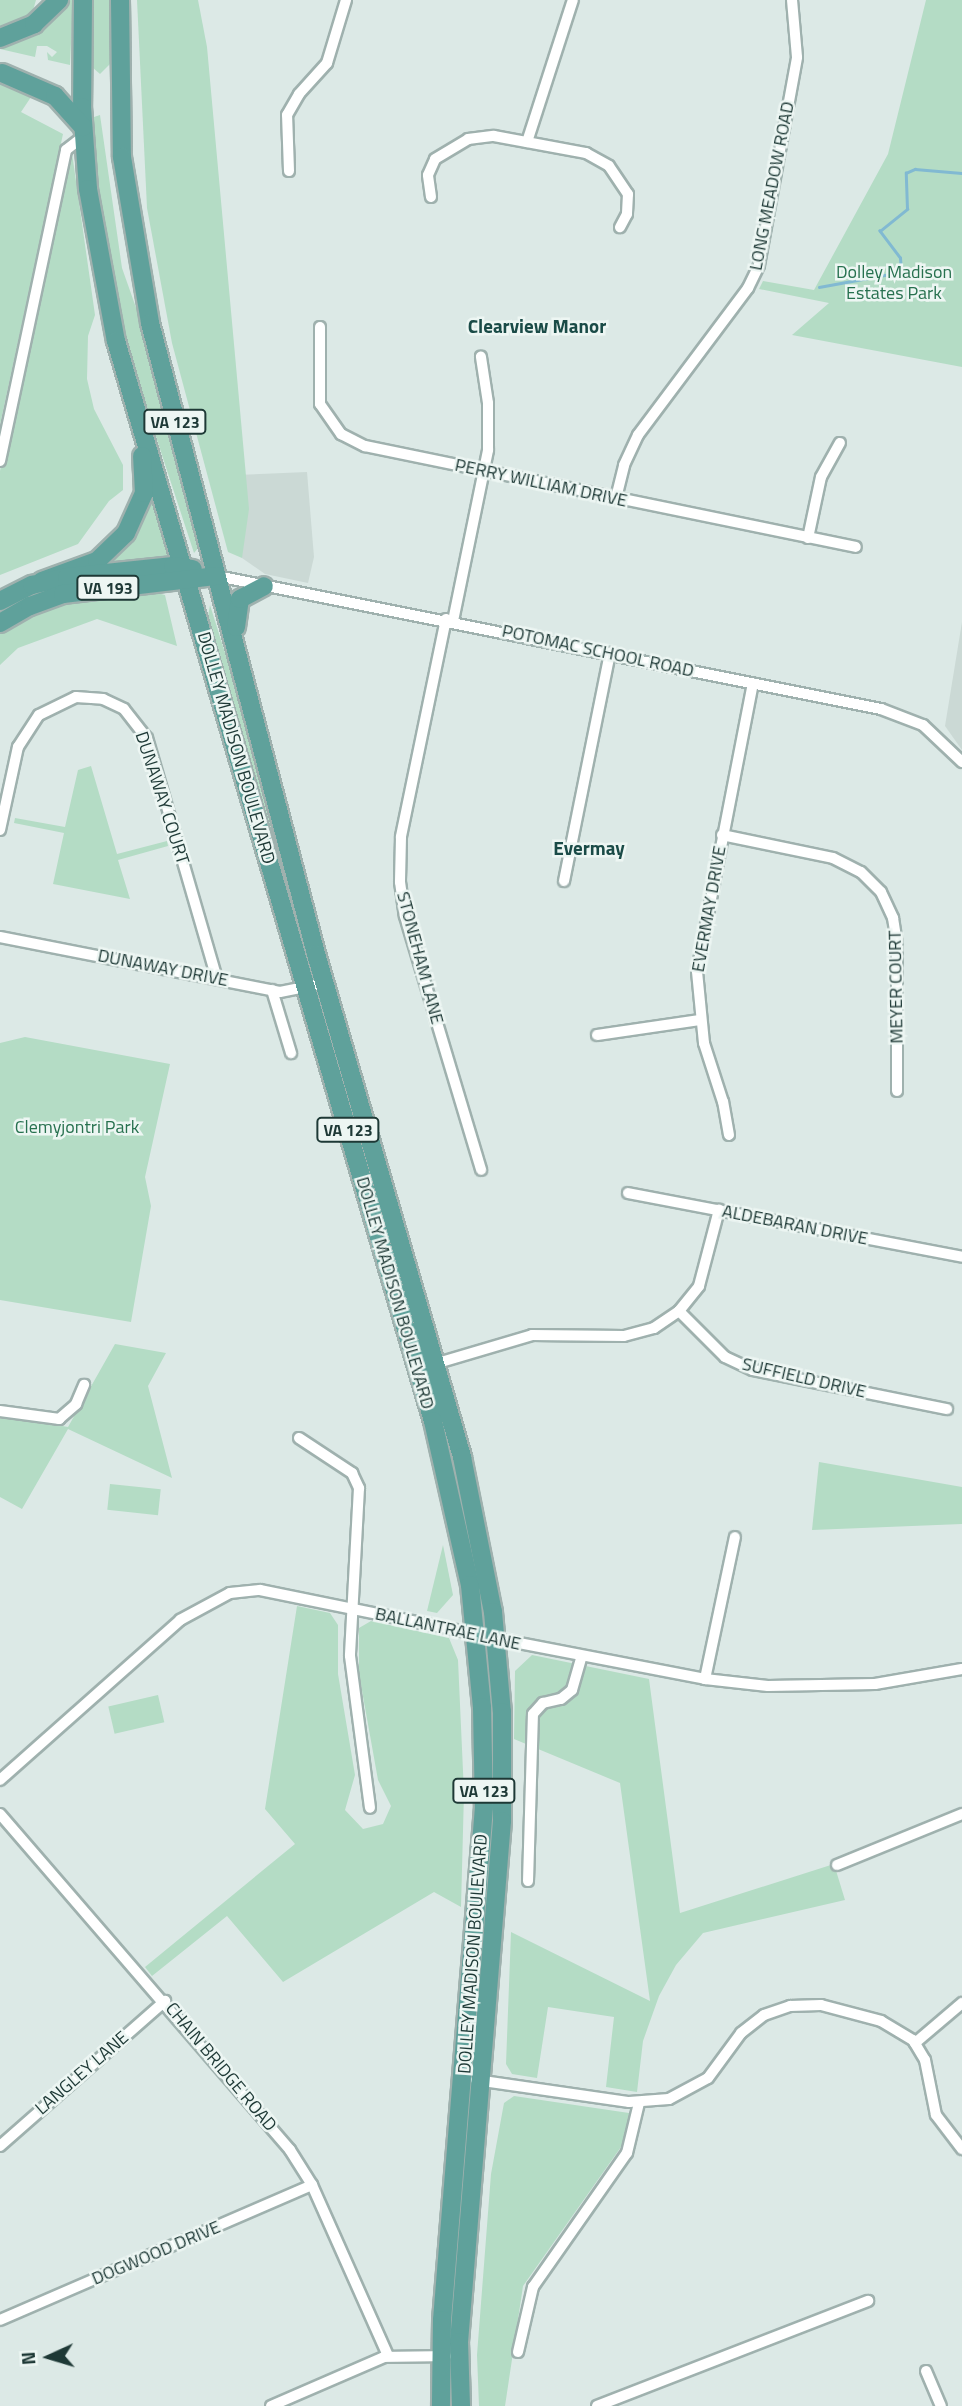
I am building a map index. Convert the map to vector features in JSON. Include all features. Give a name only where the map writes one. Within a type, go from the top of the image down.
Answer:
[{"type":"main road","points":[[0,38],[34,24],[59,0]]},
{"type":"main road","name":"DOLLEY MADISON BOULEVARD","points":[[83,0],[83,132],[98,256],[125,374],[186,573],[418,1369],[457,1517],[476,1634],[484,1785],[440,2356],[441,2406]]},
{"type":"main road","name":"DOLLEY MADISON BOULEVARD","points":[[120,0],[119,117],[132,236],[160,365],[325,983],[436,1363],[477,1517],[497,1639],[503,1803],[459,2357],[461,2406]]},
{"type":"main road","points":[[2,73],[55,96],[83,132]]},
{"type":"main road","points":[[42,581],[103,556],[122,539],[138,513],[145,470],[125,374]]},
{"type":"main road","name":"VA 193","points":[[0,601],[42,581],[186,573],[217,576]]},
{"type":"main road","name":"VA 193","points":[[0,623],[30,606],[63,594],[186,573]]},
{"type":"main road","points":[[237,651],[237,605],[246,594],[264,586]]},
{"type":"street","points":[[289,171],[287,115],[299,94],[327,63],[346,2],[332,0]]},
{"type":"street","points":[[527,142],[573,0]]},
{"type":"street","name":"LONG MEADOW ROAD","points":[[616,498],[624,465],[638,435],[748,288],[759,265],[797,57],[792,0]]},
{"type":"street","points":[[0,461],[66,150],[83,132]]},
{"type":"street","points":[[431,197],[431,166],[454,144],[481,136],[527,142],[586,153],[609,166],[628,194],[627,214],[621,227]]},
{"type":"street","name":"PERRY WILLIAM DRIVE","points":[[320,327],[318,391],[326,415],[341,434],[365,446],[856,547]]},
{"type":"street","name":"STONEHAM LANE","points":[[481,357],[488,403],[484,470],[401,837],[400,882],[405,916],[481,1170]]},
{"type":"street","points":[[808,538],[821,477],[839,443]]},
{"type":"street","name":"POTOMAC SCHOOL ROAD","points":[[217,576],[449,620],[899,714],[923,725],[962,762]]},
{"type":"street","points":[[564,881],[610,653]]},
{"type":"street","name":"EVERMAY DRIVE","points":[[729,1135],[699,1020],[699,947],[753,683]]},
{"type":"street","name":"DUNAWAY COURT","points":[[0,830],[19,747],[39,715],[76,697],[103,699],[124,709],[147,738],[217,978]]},
{"type":"street","name":"MEYER COURT","points":[[722,835],[833,858],[861,872],[881,892],[893,918],[897,942],[897,1091]]},
{"type":"street","name":"DUNAWAY DRIVE","points":[[0,937],[272,990],[306,988],[325,983]]},
{"type":"street","points":[[272,990],[291,1053]]},
{"type":"street","points":[[597,1035],[699,1020]]},
{"type":"street","name":"ALDEBARAN DRIVE","points":[[628,1193],[962,1257]]},
{"type":"street","points":[[418,1369],[532,1335],[640,1333],[679,1311],[706,1272],[719,1210]]},
{"type":"street","name":"SUFFIELD DRIVE","points":[[679,1311],[725,1357],[753,1370],[947,1409]]},
{"type":"street","points":[[0,1411],[60,1419],[76,1404],[84,1385]]},
{"type":"street","points":[[299,1438],[352,1473],[359,1488],[349,1607],[352,1678],[367,1761],[370,1808]]},
{"type":"street","points":[[705,1679],[735,1537]]},
{"type":"street","name":"BALLANTRAE LANE","points":[[0,1780],[167,1631],[217,1597],[260,1590],[705,1679],[844,1687],[962,1669]]},
{"type":"street","points":[[528,1881],[533,1714],[543,1703],[561,1699],[572,1690],[582,1656]]},
{"type":"street","name":"CHAIN BRIDGE ROAD","points":[[0,1814],[261,2111],[312,2185],[388,2356]]},
{"type":"street","points":[[837,1865],[962,1814]]},
{"type":"street","name":"LANGLEY LANE","points":[[0,2147],[165,2001]]},
{"type":"street","points":[[915,2043],[962,2003]]},
{"type":"street","points":[[463,2078],[639,2103],[669,2099],[696,2087],[752,2023],[790,2006],[821,2005],[881,2021],[915,2043],[929,2072],[936,2115],[962,2149]]},
{"type":"street","points":[[518,2352],[533,2287],[627,2153],[639,2103]]},
{"type":"street","name":"DOGWOOD DRIVE","points":[[0,2320],[312,2185]]},
{"type":"street","points":[[597,2406],[867,2301]]},
{"type":"street","points":[[271,2406],[388,2356],[459,2357]]},
{"type":"street","points":[[926,2371],[941,2406]]},
{"type":"shaded area","points":[[307,472],[314,557],[308,583],[265,574],[242,558],[235,475]]},
{"type":"shaded area","points":[[962,622],[962,750],[945,726]]},
{"type":"green space","points":[[0,0],[36,0],[32,14],[0,27]]},
{"type":"green space","points":[[65,0],[73,0],[70,65],[48,60],[47,52],[52,57],[57,52],[47,46],[37,46],[35,57],[0,49],[0,43]]},
{"type":"green space","points":[[91,0],[116,0],[114,46],[110,64],[100,74],[92,67]]},
{"type":"green space","points":[[137,0],[198,0],[207,47],[249,509],[242,558],[228,552],[172,343],[147,208]]},
{"type":"green space","name":"Dolley Madison Estates Park","points":[[926,0],[962,0],[962,367],[792,335],[829,303],[759,289],[763,281],[814,290],[888,154]]},
{"type":"green space","points":[[0,83],[35,91],[21,112],[63,134],[0,425]]},
{"type":"green space","points":[[100,115],[122,268],[152,353],[200,546],[194,553],[125,342],[103,235],[94,162],[91,118]]},
{"type":"green space","points":[[71,146],[95,315],[88,336],[87,379],[94,409],[123,465],[123,490],[109,501],[78,544],[0,575],[0,471]]},
{"type":"green space","points":[[151,487],[177,563],[81,572],[100,564]]},
{"type":"green space","points":[[153,592],[165,595],[177,646],[97,619],[18,648],[0,665],[0,631],[13,620],[72,600]]},
{"type":"green space","points":[[210,605],[276,815],[312,968],[306,966],[207,622]]},
{"type":"green space","points":[[91,766],[117,854],[167,841],[168,846],[118,860],[130,899],[53,884],[64,833],[14,823],[15,818],[65,827],[78,770]]},
{"type":"green space","name":"Clemyjontri Park","points":[[25,1037],[170,1064],[145,1177],[151,1206],[131,1322],[0,1300],[0,1043]]},
{"type":"green space","points":[[115,1344],[166,1353],[148,1386],[172,1478],[68,1429],[22,1509],[0,1497],[0,1415],[68,1427]]},
{"type":"green space","points":[[819,1462],[962,1487],[962,1524],[812,1530]]},
{"type":"green space","points":[[110,1484],[161,1489],[158,1515],[107,1510]]},
{"type":"green space","points":[[443,1545],[453,1595],[437,1613],[427,1611]]},
{"type":"green space","points":[[297,1606],[330,1613],[338,1625],[338,1674],[355,1775],[345,1810],[363,1829],[383,1824],[391,1806],[378,1780],[359,1674],[359,1628],[371,1621],[449,1638],[458,1660],[464,1793],[461,1907],[434,1892],[283,1982],[227,1916],[152,1976],[145,1967],[295,1844],[265,1809]]},
{"type":"green space","points":[[532,1655],[649,1679],[680,1913],[834,1864],[845,1900],[703,1933],[676,1965],[659,1996],[643,2041],[637,2092],[606,2087],[614,2017],[548,2007],[537,2078],[512,2074],[506,2064],[511,1932],[650,2001],[620,1783],[514,1739],[515,1671]]},
{"type":"green space","points":[[158,1695],[164,1722],[115,1734],[108,1706]]},
{"type":"green space","points":[[514,2096],[629,2113],[628,2137],[523,2286],[505,2406],[479,2406],[477,2355],[491,2174],[504,2103]]},
{"type":"waterway","points":[[819,287],[901,272],[900,258],[880,231],[907,209],[906,173],[915,169],[962,173]]},
{"type":"district","name":"Clearview Manor","points":[[537,326]]},
{"type":"district","name":"Evermay","points":[[589,848]]}]
